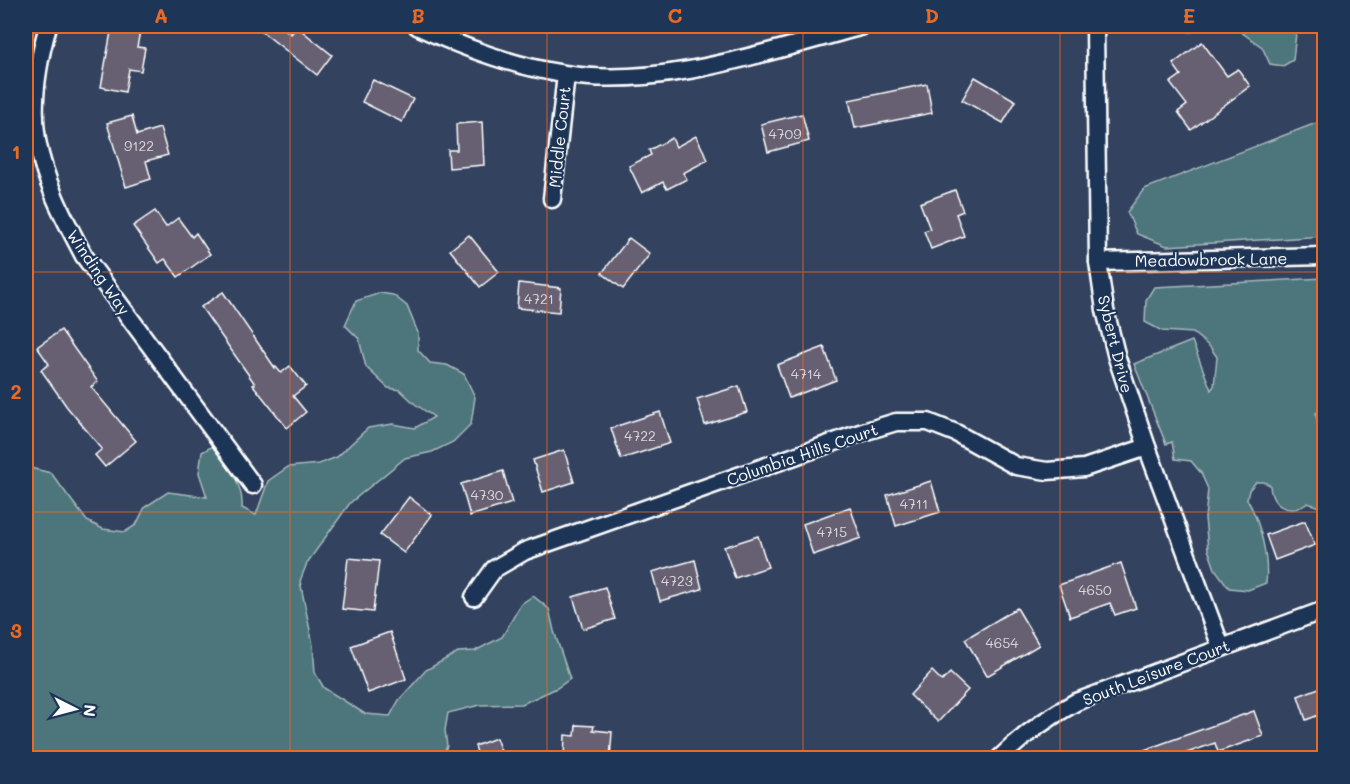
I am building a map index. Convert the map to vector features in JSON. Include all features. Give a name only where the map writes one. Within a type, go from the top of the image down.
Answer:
[{"type":"street","name":"Winding Way","points":[[48,26],[41,54],[35,107],[37,141],[64,220],[84,256],[253,485]]},
{"type":"street","points":[[417,26],[456,44],[510,63],[566,75],[621,77],[666,74],[708,67],[863,26]]},
{"type":"street","name":"Sybert Drive","points":[[1095,26],[1098,262],[1106,310],[1117,358],[1147,447],[1221,647]]},
{"type":"street","name":"Middle Court","points":[[552,200],[566,75]]},
{"type":"street","name":"Meadowbrook Lane","points":[[1098,262],[1324,256]]},
{"type":"street","name":"Columbia Hills Court","points":[[474,597],[494,569],[525,551],[896,422],[928,422],[956,433],[1017,466],[1047,471],[1084,468],[1147,447]]},
{"type":"street","name":"South Leisure Court","points":[[1000,759],[1025,734],[1049,716],[1076,702],[1324,610]]},
{"type":"green space","points":[[1164,26],[1301,26],[1296,33],[1293,60],[1283,66],[1270,64],[1262,47],[1238,30],[1214,27],[1191,32],[1168,29]]},
{"type":"green space","points":[[1324,120],[1324,236],[1167,246],[1137,234],[1127,212],[1144,189]]},
{"type":"green space","points":[[1324,278],[1324,406],[1316,413],[1325,460],[1324,506],[1319,507],[1308,503],[1295,509],[1288,509],[1274,499],[1270,485],[1256,482],[1249,490],[1247,499],[1256,518],[1262,540],[1266,562],[1266,583],[1248,590],[1229,588],[1215,569],[1208,549],[1205,518],[1208,489],[1201,473],[1191,461],[1175,459],[1172,442],[1166,444],[1134,364],[1192,341],[1211,390],[1214,386],[1217,357],[1210,347],[1193,333],[1162,331],[1145,322],[1146,300],[1154,287]]},
{"type":"green space","points":[[380,293],[393,295],[407,306],[418,333],[418,350],[430,363],[447,365],[464,374],[475,397],[471,424],[453,442],[432,452],[405,458],[350,503],[307,563],[300,581],[313,645],[315,673],[324,688],[365,714],[390,716],[399,700],[426,670],[458,652],[475,651],[502,637],[521,604],[533,596],[549,609],[570,679],[557,688],[522,704],[480,705],[448,713],[445,730],[447,746],[441,758],[26,758],[26,467],[51,473],[87,521],[103,529],[125,532],[136,525],[145,507],[168,492],[207,497],[199,473],[202,452],[213,446],[229,467],[237,483],[242,508],[256,515],[268,481],[288,467],[319,464],[337,457],[368,428],[393,424],[415,428],[434,417],[400,390],[388,388],[366,367],[359,339],[345,325],[356,301]]},
{"type":"building","points":[[112,26],[141,26],[137,47],[145,48],[141,71],[129,69],[125,92],[101,87]]},
{"type":"building","points":[[255,26],[280,26],[291,34],[297,27],[332,55],[317,75]]},
{"type":"building","points":[[1202,42],[1227,76],[1238,69],[1250,86],[1191,130],[1178,112],[1187,105],[1170,83],[1181,75],[1173,64]]},
{"type":"building","points":[[975,77],[1016,101],[1003,123],[962,100]]},
{"type":"building","points":[[373,80],[413,99],[402,122],[362,102]]},
{"type":"building","points":[[927,84],[932,113],[855,128],[849,100]]},
{"type":"building","points":[[802,114],[809,141],[768,152],[761,124]]},
{"type":"building","points":[[132,116],[137,135],[160,128],[168,155],[146,161],[151,179],[126,187],[107,123]]},
{"type":"building","points":[[482,122],[484,165],[449,168],[448,150],[457,150],[456,124]]},
{"type":"building","points":[[696,136],[708,160],[683,173],[687,179],[667,189],[663,182],[642,193],[629,166],[651,155],[649,150],[672,138],[676,147]]},
{"type":"building","points":[[955,190],[963,211],[956,214],[964,236],[931,249],[924,231],[930,229],[920,203]]},
{"type":"building","points":[[155,211],[166,227],[178,218],[192,237],[196,233],[210,254],[178,277],[165,259],[159,263],[133,226]]},
{"type":"building","points":[[469,235],[499,272],[480,287],[450,250]]},
{"type":"building","points":[[629,238],[650,254],[623,289],[602,273]]},
{"type":"building","points":[[519,283],[561,288],[559,312],[517,308]]},
{"type":"building","points":[[223,292],[275,368],[281,373],[290,366],[306,386],[293,396],[306,412],[287,428],[253,385],[255,384],[201,307]]},
{"type":"building","points":[[61,330],[98,382],[91,387],[136,441],[105,467],[95,455],[102,449],[67,407],[41,370],[49,364],[37,347]]},
{"type":"building","points":[[824,347],[836,380],[789,398],[777,365]]},
{"type":"building","points":[[739,386],[747,412],[705,425],[697,399]]},
{"type":"building","points":[[660,412],[670,443],[621,459],[611,428]]},
{"type":"building","points":[[564,450],[574,482],[543,492],[533,460]]},
{"type":"building","points":[[503,471],[512,503],[470,516],[461,484]]},
{"type":"building","points":[[931,481],[940,512],[896,526],[887,495]]},
{"type":"building","points":[[409,497],[432,515],[404,553],[380,535]]},
{"type":"building","points":[[850,507],[861,538],[813,555],[803,524]]},
{"type":"building","points":[[1305,521],[1315,545],[1275,560],[1266,535]]},
{"type":"building","points":[[758,536],[768,567],[735,578],[724,547]]},
{"type":"building","points":[[348,558],[379,561],[373,612],[342,609]]},
{"type":"building","points":[[695,560],[702,589],[660,601],[652,572]]},
{"type":"building","points":[[1121,563],[1136,608],[1115,615],[1110,603],[1070,617],[1059,585]]},
{"type":"building","points":[[605,587],[615,619],[583,629],[573,597]]},
{"type":"building","points":[[1017,608],[1039,645],[987,676],[965,639]]},
{"type":"building","points":[[390,632],[406,679],[368,693],[351,646]]},
{"type":"building","points":[[932,671],[942,681],[950,673],[968,690],[938,722],[910,695]]},
{"type":"building","points":[[1324,686],[1324,713],[1306,720],[1298,696]]},
{"type":"building","points":[[1254,711],[1263,736],[1218,752],[1215,743],[1184,754],[1186,759],[1127,759],[1127,756]]},
{"type":"building","points":[[576,725],[594,726],[593,730],[612,732],[610,759],[564,759],[565,735],[575,736]]},
{"type":"building","points":[[496,738],[504,759],[479,759],[475,746]]}]
